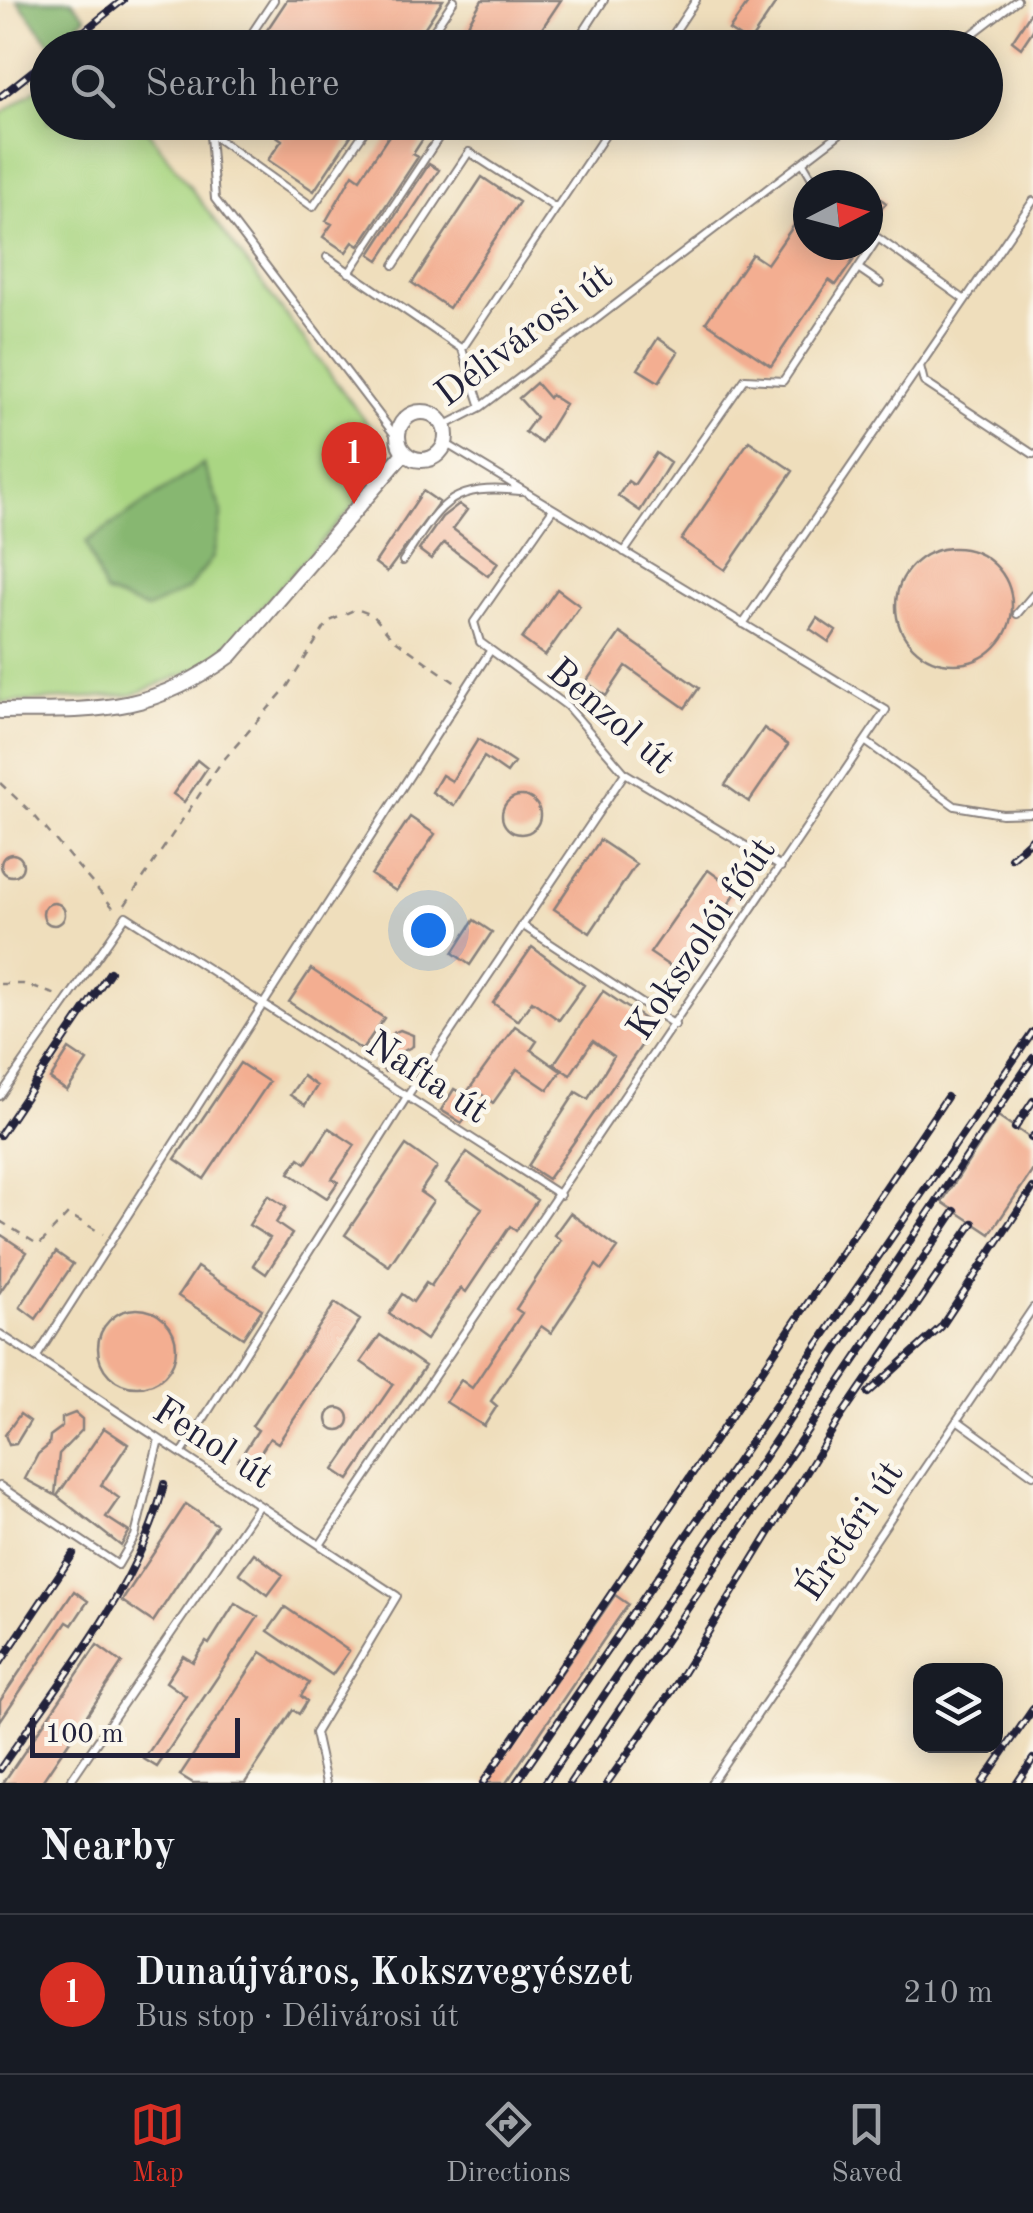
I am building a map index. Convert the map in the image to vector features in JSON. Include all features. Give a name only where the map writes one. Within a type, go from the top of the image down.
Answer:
[{"type":"street","points":[[0,711],[111,710],[199,679],[231,655],[404,453],[397,438],[402,421],[416,412],[433,414],[444,426]]},
{"type":"street","name":"Délivárosi út","points":[[404,453],[420,460],[436,456],[445,443],[444,426]]},
{"type":"lane","points":[[254,30],[274,0]]},
{"type":"lane","points":[[434,30],[454,0]]},
{"type":"lane","points":[[585,30],[604,0]]},
{"type":"lane","points":[[676,30],[696,0]]},
{"type":"lane","points":[[977,30],[1016,0]]},
{"type":"lane","points":[[211,140],[216,200],[397,438]]},
{"type":"lane","points":[[220,140],[313,207],[358,140]]},
{"type":"lane","points":[[349,273],[437,140]]},
{"type":"lane","points":[[462,349],[602,140]]},
{"type":"lane","name":"Délivárosi út","points":[[444,426],[482,407],[832,140]]},
{"type":"lane","points":[[394,265],[468,152],[556,208]]},
{"type":"lane","points":[[803,162],[808,170]]},
{"type":"lane","points":[[445,443],[743,624],[1033,201]]},
{"type":"lane","points":[[883,242],[965,300]]},
{"type":"lane","points":[[327,257],[462,349],[482,407]]},
{"type":"lane","points":[[624,552],[745,378],[783,381],[863,260]]},
{"type":"lane","points":[[858,268],[880,283]]},
{"type":"lane","points":[[920,366],[924,382],[1033,454]]},
{"type":"lane","points":[[403,562],[437,510],[455,494],[484,487],[526,492]]},
{"type":"lane","name":"Benzol út","points":[[553,508],[474,622],[480,642],[568,706],[625,773],[781,867]]},
{"type":"lane","points":[[1017,614],[1033,596]]},
{"type":"lane","name":"Kokszolói főút","points":[[320,1545],[886,710],[743,624]]},
{"type":"lane","points":[[36,1358],[490,651]]},
{"type":"lane","points":[[865,741],[955,806],[1002,814],[1033,812]]},
{"type":"lane","points":[[182,1453],[408,1095],[625,773]]},
{"type":"lane","points":[[0,1096],[126,916]]},
{"type":"lane","name":"Nafta út","points":[[126,916],[560,1196]]},
{"type":"lane","points":[[522,925],[675,1025]]},
{"type":"lane","name":"Érctéri út","points":[[711,1783],[1033,1308]]},
{"type":"lane","name":"Fenol út","points":[[0,1334],[397,1596],[315,1733],[326,1783]]},
{"type":"lane","points":[[957,1420],[1033,1475]]},
{"type":"lane","points":[[0,1486],[118,1564],[135,1536],[158,1438]]},
{"type":"lane","points":[[69,1783],[259,1505]]},
{"type":"path","points":[[126,916],[125,903],[220,764],[286,687],[328,622],[356,609],[373,616],[390,638],[466,690]]},
{"type":"path","points":[[0,784],[126,916]]},
{"type":"path","points":[[0,984],[22,984],[68,999]]},
{"type":"path","points":[[0,1221],[39,1245],[68,1214],[112,1240]]},
{"type":"green space","points":[[17,0],[72,0],[86,17],[71,30],[40,30]]},
{"type":"green space","points":[[30,93],[30,140],[155,140],[395,461],[210,664],[132,695],[0,703],[0,115]]},
{"type":"green space","points":[[203,464],[222,512],[213,557],[188,589],[147,609],[105,593],[86,542]]},
{"type":"building","points":[[287,0],[443,0],[423,30],[267,30]]},
{"type":"building","points":[[482,0],[561,0],[541,30],[464,30]]},
{"type":"building","points":[[750,0],[778,0],[758,30],[729,30]]},
{"type":"building","points":[[1033,9],[1033,30],[1021,48],[1012,41]]},
{"type":"building","points":[[282,140],[348,140],[314,191],[268,160]]},
{"type":"building","points":[[386,140],[422,140],[413,154],[418,157],[359,246],[353,242],[346,252],[323,237],[332,224],[326,221],[353,174],[360,179]]},
{"type":"building","points":[[429,164],[439,170],[379,260],[370,254]]},
{"type":"building","points":[[482,177],[519,202],[449,308],[412,283]]},
{"type":"building","points":[[793,227],[793,260],[853,260],[836,285],[829,280],[771,366],[706,322],[752,254],[767,264]]},
{"type":"building","points":[[658,338],[678,352],[659,382],[638,369]]},
{"type":"building","points":[[536,383],[549,398],[551,395],[565,404],[541,443],[525,432],[536,417],[519,398]]},
{"type":"building","points":[[749,441],[793,471],[725,570],[681,540]]},
{"type":"building","points":[[656,453],[670,463],[640,511],[618,496],[628,481],[634,485]]},
{"type":"building","points":[[423,491],[439,502],[387,572],[375,563]]},
{"type":"building","points":[[459,504],[467,510],[453,529],[498,563],[488,576],[444,543],[431,559],[419,550],[442,517]]},
{"type":"building","points":[[954,548],[976,552],[995,565],[1008,584],[1012,606],[1008,628],[995,647],[976,660],[954,664],[932,660],[913,647],[900,628],[896,606],[900,584],[913,565],[932,552]]},
{"type":"building","points":[[557,589],[580,606],[545,656],[522,639]]},
{"type":"building","points":[[817,618],[836,631],[829,642],[810,629]]},
{"type":"building","points":[[620,633],[699,688],[685,708],[626,666],[606,696],[586,682]]},
{"type":"building","points":[[764,728],[788,745],[749,802],[725,785]]},
{"type":"building","points":[[478,739],[514,763],[507,773],[484,757],[454,806],[432,792],[442,775],[452,781]]},
{"type":"building","points":[[197,760],[207,768],[184,802],[173,794]]},
{"type":"building","points":[[521,796],[534,802],[540,815],[534,828],[521,834],[508,828],[502,815],[508,802]]},
{"type":"building","points":[[410,817],[435,834],[396,891],[371,875]]},
{"type":"building","points":[[600,840],[636,864],[590,933],[554,909]]},
{"type":"building","points":[[12,854],[20,857],[20,873],[12,876],[4,873],[1,865],[4,857]]},
{"type":"building","points":[[708,870],[737,891],[683,975],[650,953]]},
{"type":"building","points":[[54,903],[62,906],[62,922],[54,925],[46,922],[43,914],[46,906]]},
{"type":"building","points":[[474,920],[492,932],[470,965],[453,953]]},
{"type":"building","points":[[532,947],[584,985],[559,1020],[532,1001],[518,1021],[493,1003]]},
{"type":"building","points":[[311,969],[384,1018],[362,1050],[289,1002]]},
{"type":"building","points":[[603,991],[655,1026],[548,1179],[528,1166],[576,1092],[588,1099],[614,1056],[593,1041],[570,1075],[554,1064]]},
{"type":"building","points":[[515,1026],[537,1041],[531,1050],[561,1071],[548,1090],[517,1069],[493,1103],[480,1093],[462,1123],[441,1110],[454,1089],[465,1095]]},
{"type":"building","points":[[400,1030],[413,1035],[413,1046],[400,1053],[396,1070],[385,1072],[377,1063],[378,1052],[392,1049],[393,1033]]},
{"type":"building","points":[[69,1049],[87,1061],[67,1091],[50,1079]]},
{"type":"building","points":[[240,1063],[269,1082],[204,1179],[175,1159]]},
{"type":"building","points":[[303,1076],[317,1086],[305,1105],[290,1095]]},
{"type":"building","points":[[998,1116],[1033,1140],[1033,1170],[990,1234],[942,1202]]},
{"type":"building","points":[[329,1128],[355,1145],[332,1179],[338,1182],[327,1198],[289,1173],[299,1158],[306,1163]]},
{"type":"building","points":[[406,1145],[437,1167],[420,1192],[433,1201],[389,1266],[345,1235]]},
{"type":"building","points":[[467,1152],[537,1200],[516,1231],[510,1226],[466,1292],[461,1288],[426,1340],[389,1314],[402,1294],[413,1302],[426,1283],[431,1286],[482,1208],[446,1183]]},
{"type":"building","points":[[268,1195],[286,1207],[276,1223],[292,1234],[266,1274],[253,1265],[270,1238],[249,1225]]},
{"type":"building","points":[[570,1213],[618,1248],[602,1270],[596,1265],[551,1333],[541,1326],[491,1401],[497,1406],[484,1426],[446,1402],[461,1380],[472,1388],[522,1313],[516,1309],[561,1240],[554,1235]]},
{"type":"building","points":[[0,1234],[27,1252],[0,1292]]},
{"type":"building","points":[[56,1252],[73,1264],[36,1319],[20,1307]]},
{"type":"building","points":[[197,1267],[262,1309],[243,1338],[178,1296]]},
{"type":"building","points":[[335,1303],[360,1320],[278,1443],[270,1438],[250,1469],[238,1461],[258,1430],[252,1426]]},
{"type":"building","points":[[129,1309],[145,1309],[170,1326],[176,1348],[170,1370],[159,1381],[145,1387],[129,1387],[104,1370],[98,1356],[98,1340],[115,1315]]},
{"type":"building","points":[[380,1335],[425,1366],[349,1480],[334,1470],[393,1384],[361,1362]]},
{"type":"building","points":[[338,1408],[346,1411],[346,1427],[338,1430],[330,1427],[327,1419],[330,1411]]},
{"type":"building","points":[[75,1413],[82,1419],[82,1430],[59,1454],[55,1495],[25,1479],[38,1454],[49,1445],[50,1436],[62,1427],[62,1418]]},
{"type":"building","points":[[20,1414],[30,1421],[16,1444],[9,1445],[5,1435]]},
{"type":"building","points":[[104,1428],[128,1444],[101,1485],[119,1498],[106,1517],[129,1532],[121,1546],[57,1496]]},
{"type":"building","points":[[186,1504],[217,1525],[153,1622],[122,1601]]},
{"type":"building","points":[[254,1553],[283,1575],[268,1595],[239,1573]]},
{"type":"building","points":[[74,1591],[88,1601],[72,1625],[67,1622],[0,1721],[0,1701]]},
{"type":"building","points":[[615,1595],[628,1604],[506,1783],[486,1783]]},
{"type":"building","points":[[235,1603],[258,1617],[157,1767],[144,1759],[186,1696],[166,1682],[183,1656],[193,1662],[206,1642],[209,1644]]},
{"type":"building","points":[[285,1607],[349,1651],[332,1675],[268,1631]]},
{"type":"building","points":[[97,1645],[122,1663],[41,1783],[3,1783]]},
{"type":"building","points":[[261,1652],[309,1683],[301,1696],[307,1701],[299,1714],[293,1710],[245,1783],[193,1783],[180,1775]]},
{"type":"railway","points":[[86,30],[123,0]]},
{"type":"railway","points":[[0,97],[30,73]]},
{"type":"railway","points":[[1011,858],[1033,838]]},
{"type":"railway","points":[[0,1135],[110,972]]},
{"type":"railway","points":[[516,1783],[1033,1032]]},
{"type":"railway","points":[[545,1783],[1033,1058]]},
{"type":"railway","points":[[483,1783],[947,1097]]},
{"type":"railway","points":[[1015,1128],[1033,1101]]},
{"type":"railway","points":[[868,1393],[941,1327],[1033,1188]]},
{"type":"railway","points":[[570,1783],[955,1211]]},
{"type":"railway","points":[[607,1783],[672,1691],[840,1418],[973,1223]]},
{"type":"railway","points":[[0,1769],[117,1597],[152,1523],[164,1484]]},
{"type":"railway","points":[[0,1663],[73,1554]]},
{"type":"railway","points":[[982,1783],[1033,1709]]},
{"type":"railway","points":[[1017,1783],[1033,1759]]},
{"type":"place","name":"Dunaújváros, Kokszvegyészet","points":[[354,504]]}]
